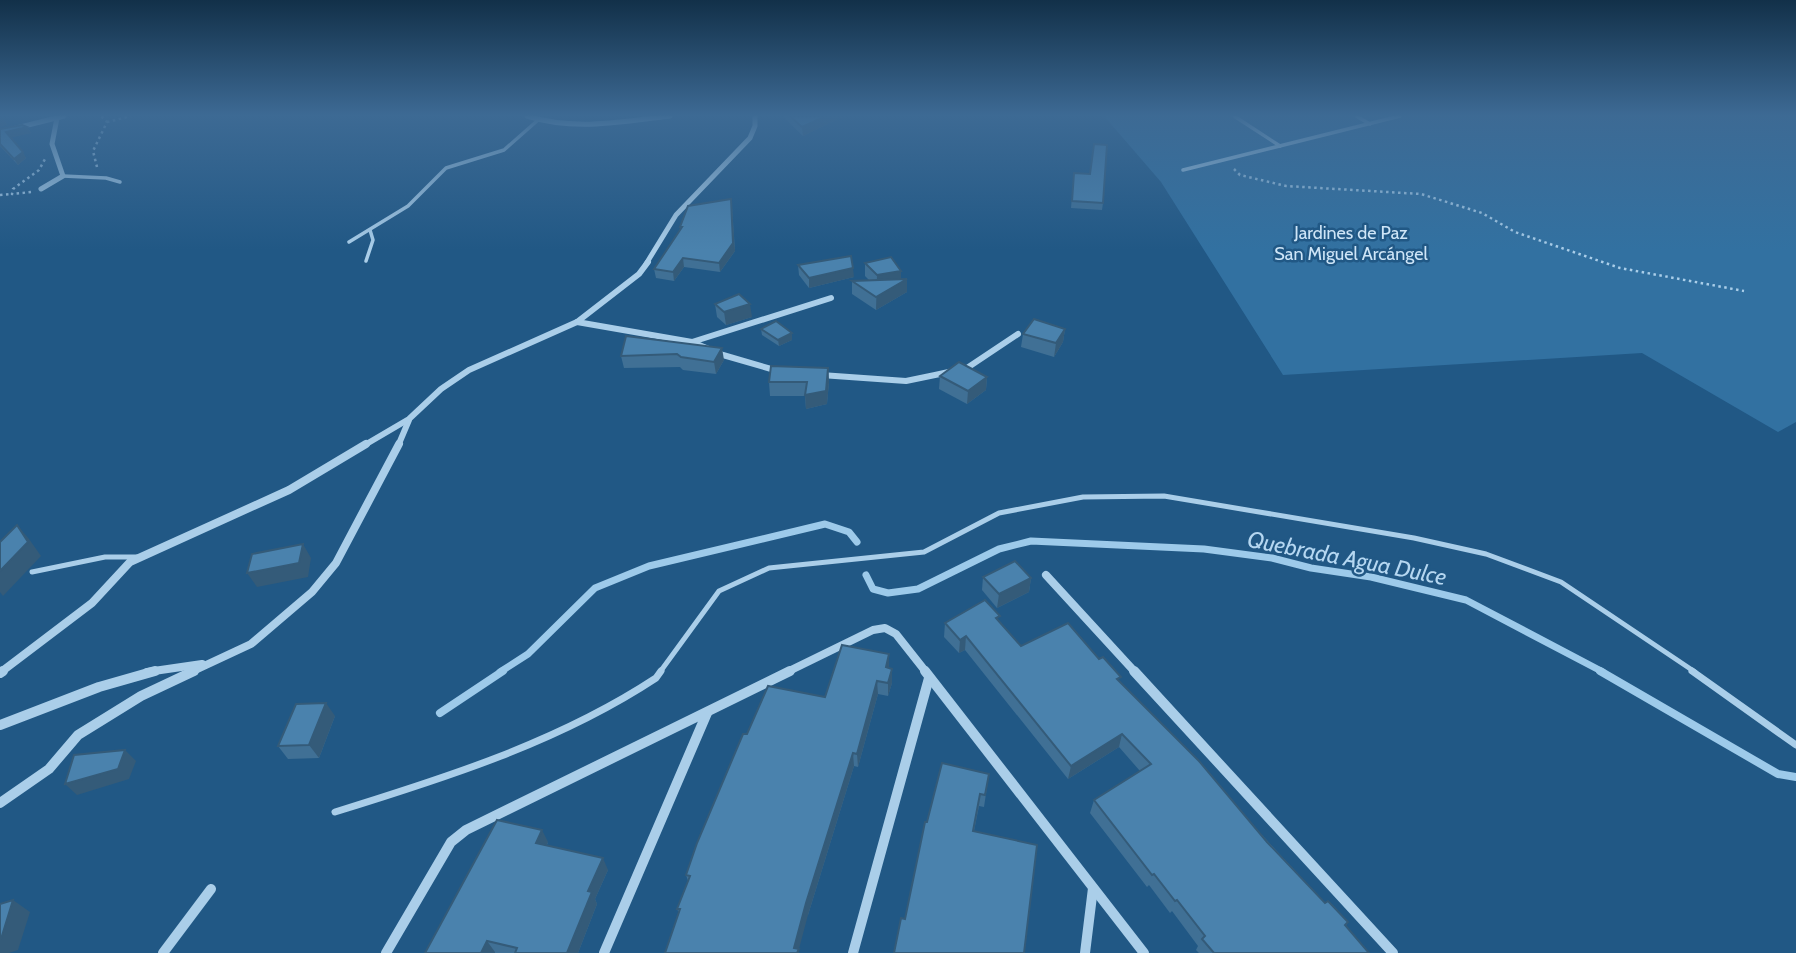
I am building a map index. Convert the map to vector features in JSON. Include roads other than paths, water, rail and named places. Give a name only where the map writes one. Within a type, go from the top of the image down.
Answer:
[{"type":"street","points":[[41,189],[63,176],[57,160]]},
{"type":"street","points":[[0,673],[92,603],[130,562],[289,491],[409,419],[441,389],[469,370],[577,322],[639,274],[676,215],[728,160]]},
{"type":"street","points":[[692,342],[831,298]]},
{"type":"street","points":[[577,322],[692,342],[764,369],[786,372]]},
{"type":"street","points":[[807,374],[874,381],[906,381],[967,368],[1018,334]]},
{"type":"street","points":[[0,803],[49,769],[78,735],[141,696],[251,644],[312,592],[336,563],[402,438],[409,419]]},
{"type":"street","points":[[1046,575],[1393,953]]},
{"type":"street","points":[[386,953],[451,842],[466,830],[873,630],[885,628],[896,634],[1144,953]]},
{"type":"street","points":[[0,724],[125,676],[169,666],[206,664]]},
{"type":"street","points":[[853,953],[929,678]]},
{"type":"street","points":[[604,953],[707,712]]},
{"type":"street","points":[[163,953],[211,888]]},
{"type":"street","points":[[1085,953],[1093,888]]},
{"type":"lane","points":[[349,242],[408,206],[446,168],[470,160]]},
{"type":"lane","points":[[1183,170],[1220,160]]},
{"type":"lane","points":[[63,176],[80,180],[112,178],[120,182]]},
{"type":"lane","points":[[366,261],[373,240],[370,230]]},
{"type":"lane","points":[[335,812],[447,777],[612,707],[656,678],[680,641],[719,591],[769,568],[924,552],[999,513],[1083,497],[1164,496],[1413,538],[1486,554],[1561,582],[1644,636],[1796,746]]},
{"type":"lane","points":[[32,572],[105,557],[142,557]]},
{"type":"waterway","name":"Quebrada Agua Dulce","points":[[500,672],[528,654],[595,588],[649,566],[825,524],[849,532],[857,542]]},
{"type":"waterway","name":"Quebrada Agua Dulce","points":[[866,575],[873,589],[888,593],[918,589],[999,549],[1031,541],[1204,549],[1272,558],[1311,568],[1371,577],[1466,600],[1603,672]]},
{"type":"waterway","name":"Quebrada Agua Dulce","points":[[440,713],[503,671]]},
{"type":"waterway","name":"Quebrada Agua Dulce","points":[[1600,671],[1778,774],[1796,777]]},
{"type":"park label","name":"Jardines de Paz San Miguel Arcángel","points":[[1351,243]]}]
